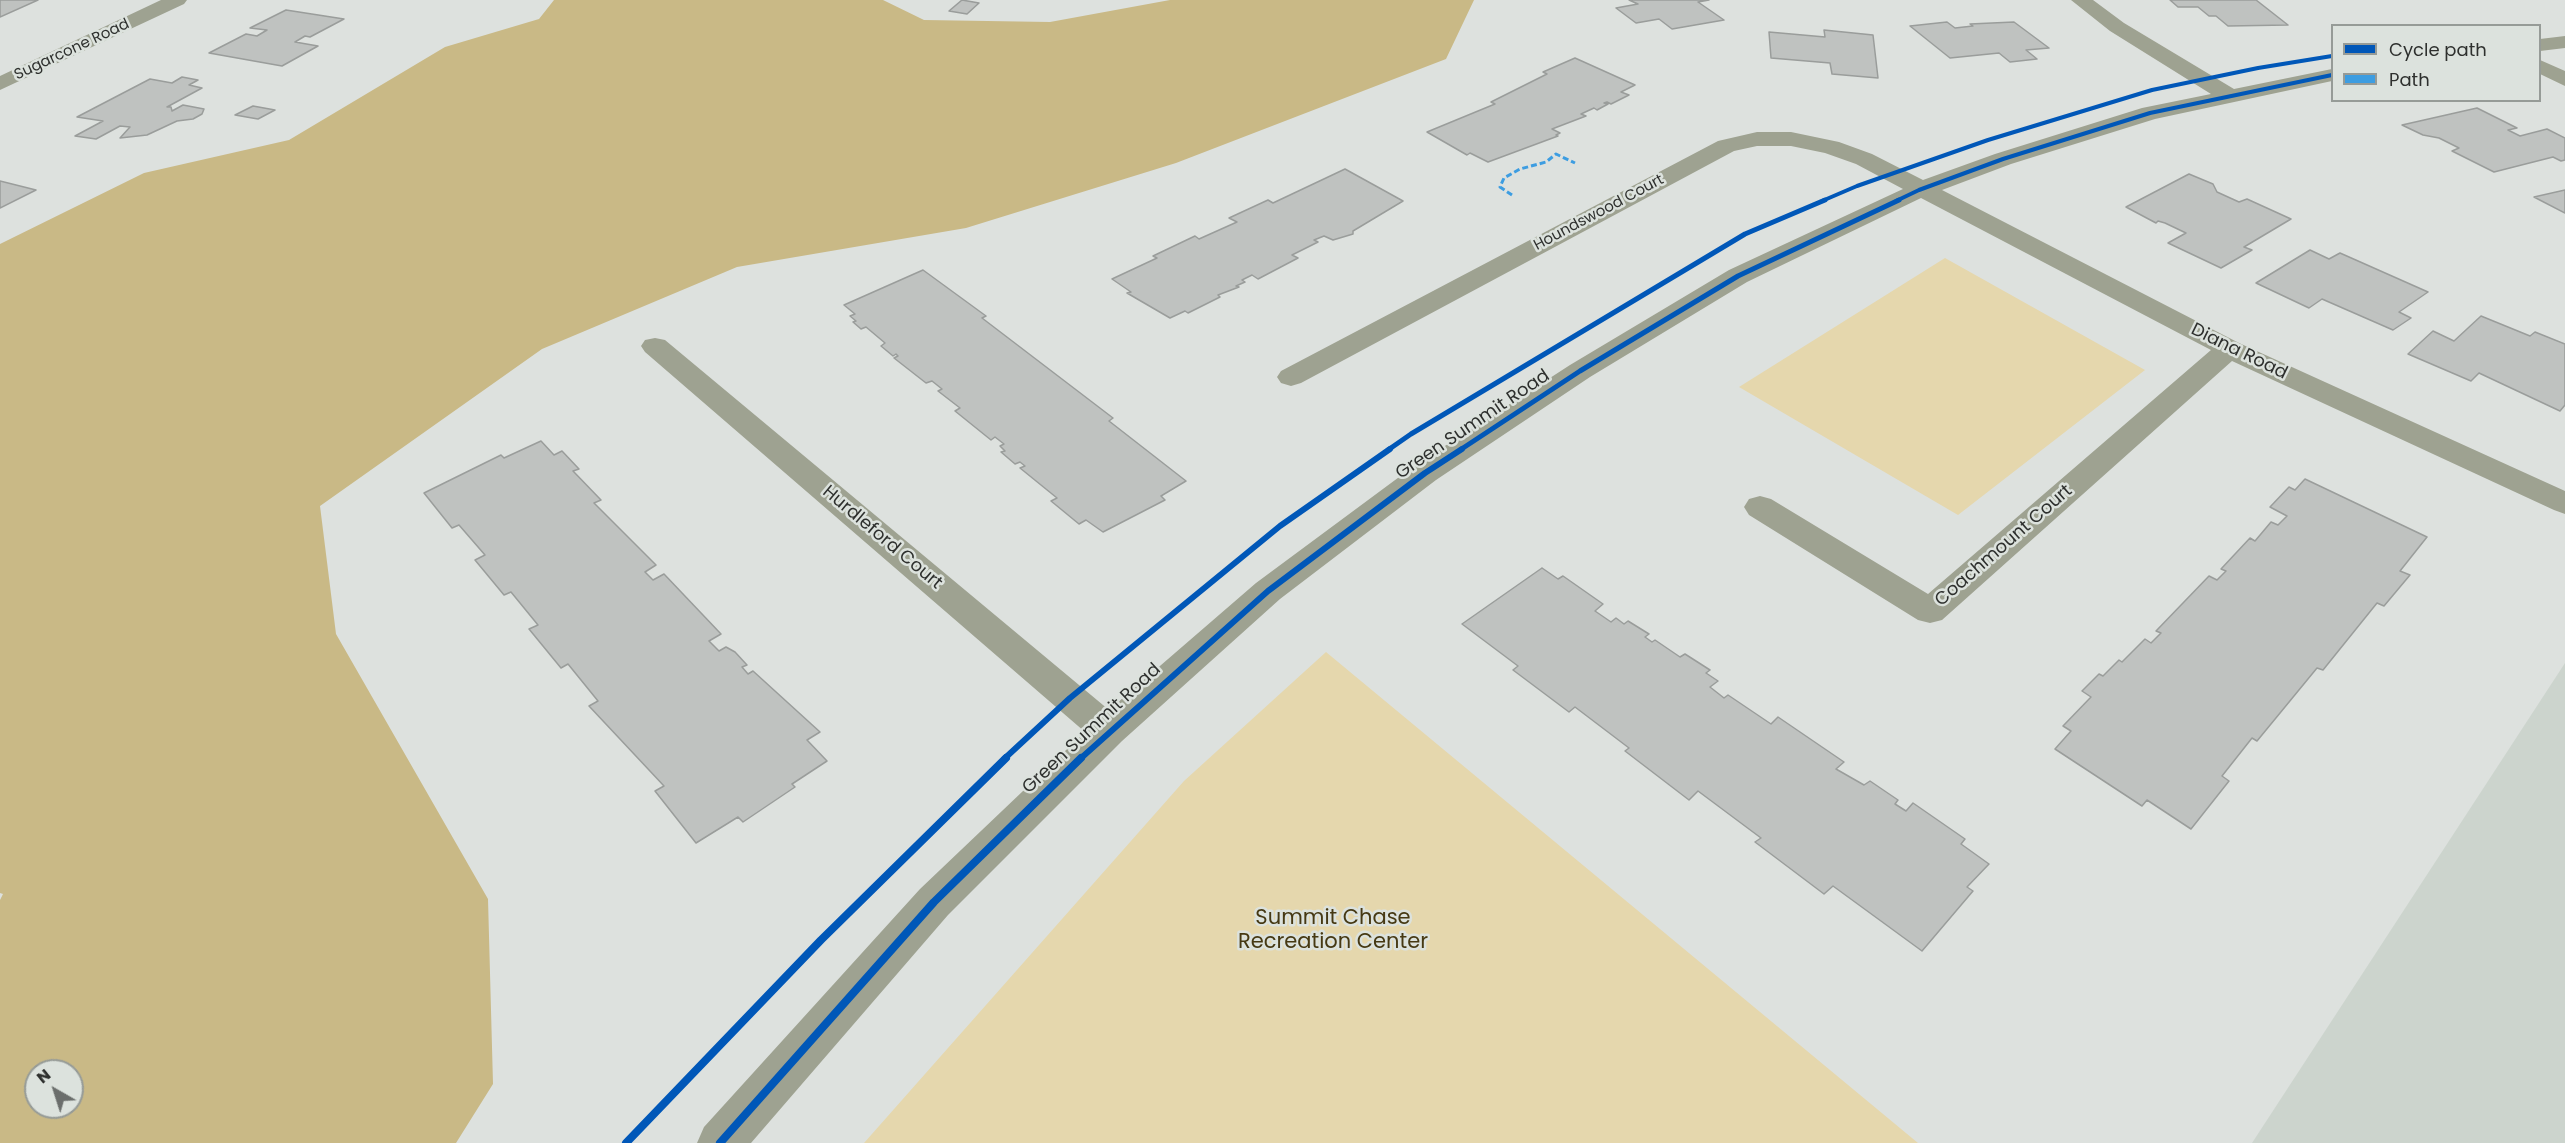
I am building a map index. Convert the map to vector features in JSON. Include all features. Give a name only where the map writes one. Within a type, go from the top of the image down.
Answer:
[{"type":"street","name":"Sugarcone Road","points":[[0,84],[177,0]]},
{"type":"street","points":[[2081,0],[2117,27],[2229,95]]},
{"type":"street","points":[[2541,45],[2565,42]]},
{"type":"street","points":[[2541,67],[2565,80]]},
{"type":"street","name":"Green Summit Road","points":[[720,1143],[934,902],[1109,731],[1268,591],[1425,473],[1580,371],[1738,276],[1919,190],[2073,136],[2150,113],[2331,75]]},
{"type":"street","name":"Houndswood Court","points":[[1291,377],[1725,146],[1757,138],[1791,139],[1831,147],[1863,159],[1919,190]]},
{"type":"street","name":"Diana Road","points":[[1919,190],[2229,349],[2565,503]]},
{"type":"street","name":"Hurdleford Court","points":[[655,345],[1109,731]]},
{"type":"street","name":"Coachmount Court","points":[[1760,507],[1930,611],[2229,349]]},
{"type":"shaded area","points":[[554,0],[883,0],[924,20],[1050,22],[1170,0],[1474,0],[1446,59],[1176,163],[966,228],[737,267],[542,349],[320,506],[336,634],[488,899],[493,1084],[456,1143],[0,1143],[0,900],[3,894],[0,893],[0,244],[144,173],[289,140],[445,47],[539,19]]},
{"type":"shaded area","points":[[2565,663],[2565,1143],[2252,1143]]},
{"type":"green space","points":[[1945,258],[2145,370],[1958,515],[1739,387]]},
{"type":"green space","name":"Summit Chase Recreation Center","points":[[1326,652],[1918,1143],[864,1143],[1184,781]]},
{"type":"building","points":[[0,0],[38,0],[0,17]]},
{"type":"building","points":[[962,0],[979,3],[967,14],[949,11]]},
{"type":"building","points":[[1629,0],[1709,0],[1698,2],[1724,20],[1672,29],[1659,19],[1636,23],[1616,8],[1638,4]]},
{"type":"building","points":[[2170,0],[2256,0],[2288,25],[2228,26],[2216,16],[2209,16],[2198,7],[2178,7]]},
{"type":"building","points":[[286,10],[344,19],[310,37],[305,36],[295,42],[318,46],[282,66],[209,53],[246,34],[257,36],[267,30],[250,28]]},
{"type":"building","points":[[1947,22],[1955,28],[1973,26],[1970,24],[2014,22],[2049,48],[2026,50],[2037,59],[2010,62],[1999,53],[1950,58],[1910,26]]},
{"type":"building","points":[[1824,30],[1873,35],[1878,78],[1832,74],[1830,63],[1771,58],[1769,32],[1825,37]]},
{"type":"building","points":[[1575,58],[1635,85],[1621,92],[1629,95],[1611,104],[1604,103],[1608,104],[1597,110],[1594,108],[1581,114],[1586,116],[1552,129],[1560,133],[1556,135],[1558,136],[1488,162],[1470,153],[1467,155],[1427,132],[1495,104],[1491,102],[1547,74],[1543,72]]},
{"type":"building","points":[[182,77],[198,80],[189,85],[202,88],[167,107],[171,107],[172,111],[183,105],[204,109],[202,114],[193,119],[177,121],[147,135],[120,138],[130,127],[120,126],[96,139],[75,136],[103,121],[77,117],[150,79],[172,83]]},
{"type":"building","points":[[253,106],[275,110],[258,119],[235,115]]},
{"type":"building","points":[[2477,108],[2517,128],[2508,130],[2520,136],[2547,129],[2565,138],[2565,160],[2561,161],[2553,157],[2494,172],[2452,151],[2459,148],[2402,125]]},
{"type":"building","points":[[1345,169],[1403,201],[1353,231],[1353,234],[1333,240],[1324,236],[1314,240],[1318,242],[1292,255],[1298,258],[1258,279],[1252,275],[1242,280],[1245,282],[1236,286],[1239,287],[1218,295],[1220,297],[1188,313],[1185,311],[1170,318],[1127,293],[1131,292],[1112,279],[1157,258],[1153,256],[1195,236],[1199,239],[1237,222],[1229,218],[1268,200],[1273,203]]},
{"type":"building","points":[[2189,174],[2213,184],[2217,192],[2239,202],[2247,199],[2291,219],[2244,247],[2252,250],[2221,268],[2168,243],[2186,233],[2165,223],[2158,221],[2156,223],[2126,207]]},
{"type":"building","points":[[0,181],[36,190],[0,208]]},
{"type":"building","points":[[2565,190],[2565,213],[2534,197]]},
{"type":"building","points":[[2310,250],[2329,259],[2340,253],[2428,292],[2399,312],[2411,318],[2393,330],[2322,299],[2309,308],[2256,283]]},
{"type":"building","points":[[923,270],[986,316],[982,318],[1113,418],[1109,421],[1186,481],[1161,496],[1165,500],[1103,532],[1086,520],[1079,524],[1051,501],[1057,498],[1020,468],[1025,466],[1020,462],[1015,464],[1001,452],[1005,451],[1000,446],[1004,444],[995,437],[991,440],[955,411],[960,408],[938,391],[942,389],[932,381],[926,383],[894,358],[898,356],[896,354],[893,356],[881,346],[885,343],[866,327],[861,329],[853,322],[856,321],[850,316],[855,314],[844,305]]},
{"type":"building","points":[[2481,316],[2530,336],[2535,332],[2565,344],[2565,405],[2560,411],[2479,373],[2471,381],[2408,354],[2433,331],[2454,341]]},
{"type":"building","points":[[541,441],[554,455],[562,451],[579,469],[573,471],[601,500],[594,503],[656,565],[645,572],[653,580],[664,574],[721,634],[709,641],[719,651],[726,647],[735,652],[747,665],[742,667],[748,674],[753,671],[820,732],[807,740],[827,761],[792,784],[795,787],[743,822],[738,817],[696,843],[655,791],[664,786],[589,706],[598,701],[568,664],[561,668],[529,629],[538,625],[511,592],[504,595],[475,560],[485,555],[459,525],[452,528],[424,493],[501,455],[504,458]]},
{"type":"building","points":[[2305,479],[2427,537],[2400,571],[2410,575],[2384,606],[2377,603],[2323,670],[2317,668],[2257,741],[2252,738],[2222,776],[2229,781],[2191,829],[2147,800],[2142,806],[2055,749],[2071,731],[2063,726],[2091,697],[2082,691],[2099,674],[2103,676],[2119,660],[2122,662],[2145,639],[2151,643],[2161,633],[2156,631],[2209,576],[2217,580],[2226,571],[2221,569],[2250,538],[2255,541],[2271,522],[2278,525],[2287,516],[2270,507],[2289,487],[2295,490]]},
{"type":"building","points":[[1542,568],[1558,579],[1563,576],[1603,604],[1595,611],[1611,622],[1616,618],[1624,624],[1628,621],[1649,634],[1645,637],[1652,642],[1655,640],[1680,657],[1685,654],[1710,670],[1706,673],[1718,681],[1710,687],[1724,698],[1728,695],[1771,724],[1778,717],[1844,762],[1836,769],[1864,785],[1870,781],[1898,800],[1895,804],[1906,811],[1913,803],[1965,839],[1961,844],[1989,864],[1967,887],[1973,891],[1922,951],[1833,886],[1824,894],[1755,842],[1761,838],[1698,791],[1689,800],[1625,751],[1629,748],[1575,707],[1569,712],[1513,670],[1518,666],[1462,624]]},
{"type":"marked path","points":[[1512,195],[1500,187],[1504,178],[1520,169],[1546,162],[1556,154],[1575,163]]},
{"type":"cycle path","points":[[626,1143],[821,940],[992,771],[1070,698],[1280,526],[1411,434],[1745,234],[1857,186],[1988,140],[2152,90],[2258,68],[2331,56]]},
{"type":"cycle path","points":[[720,1143],[934,902],[1109,731],[1268,591],[1425,473],[1580,371],[1738,276],[1919,190],[2003,159],[2150,113],[2331,75]]}]
